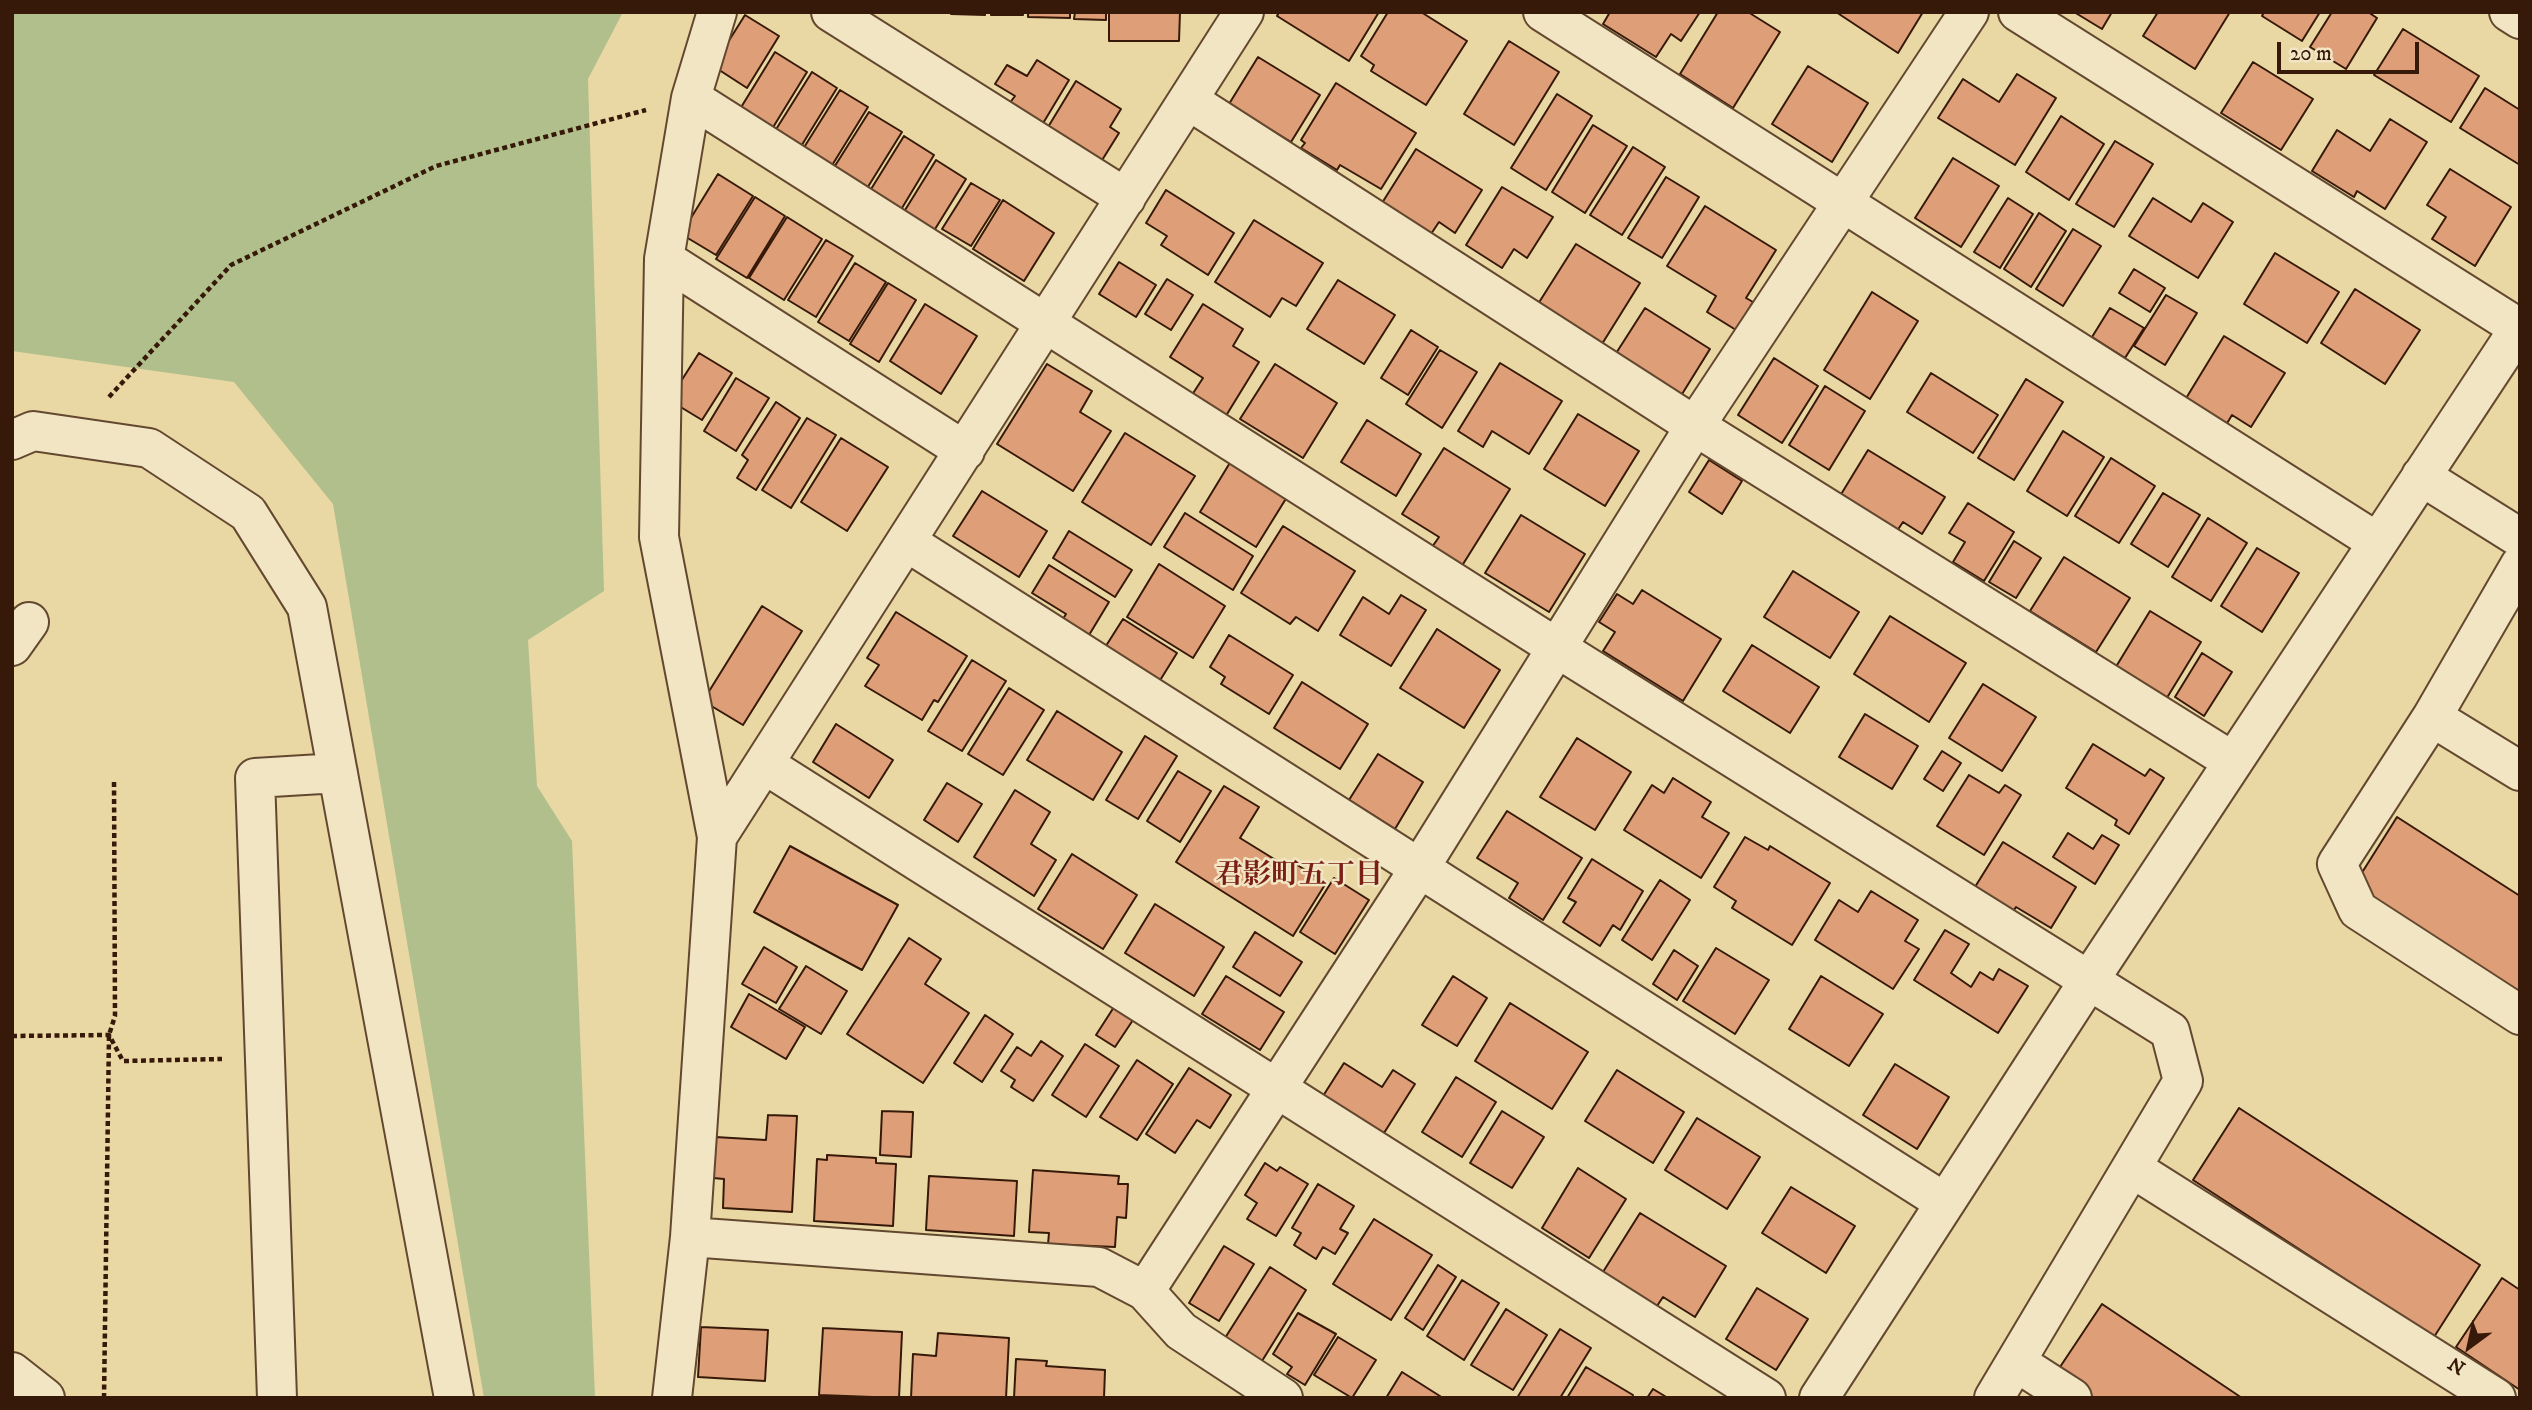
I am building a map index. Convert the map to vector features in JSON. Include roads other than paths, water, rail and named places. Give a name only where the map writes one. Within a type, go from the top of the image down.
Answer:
[{"type":"street","points":[[672,1398],[690,1237],[718,837],[659,537],[664,259],[691,98],[717,12]]},
{"type":"street","points":[[831,12],[1126,198]]},
{"type":"street","points":[[718,837],[1244,12]]},
{"type":"street","points":[[1543,12],[2377,542]]},
{"type":"street","points":[[1145,1291],[1419,869],[1695,426],[1969,12]]},
{"type":"street","points":[[1819,1398],[2232,761],[2519,328],[2018,12]]},
{"type":"street","points":[[2510,12],[2520,19]]},
{"type":"street","points":[[691,98],[1557,648],[2170,1031],[2183,1081],[1994,1398]]},
{"type":"street","points":[[1188,100],[1695,426],[2232,761]]},
{"type":"street","points":[[664,259],[965,451]]},
{"type":"street","points":[[12,440],[33,431],[149,448],[248,513],[307,607],[454,1398]]},
{"type":"street","points":[[2421,476],[2520,538]]},
{"type":"street","points":[[907,542],[1944,1202]]},
{"type":"street","points":[[2520,565],[2432,717],[2337,864],[2358,910],[2520,1015]]},
{"type":"street","points":[[2432,717],[2520,771]]},
{"type":"street","points":[[764,764],[1766,1398]]},
{"type":"street","points":[[277,1398],[255,778],[338,773]]},
{"type":"street","points":[[2132,1168],[2496,1398]]},
{"type":"street","points":[[690,1237],[1099,1268],[1145,1291],[1181,1331],[1283,1398]]},
{"type":"street","points":[[2016,1362],[2072,1398]]},
{"type":"street","points":[[12,1372],[45,1398]]},
{"type":"district","name":"君影町五丁目","points":[[1299,877]]}]
